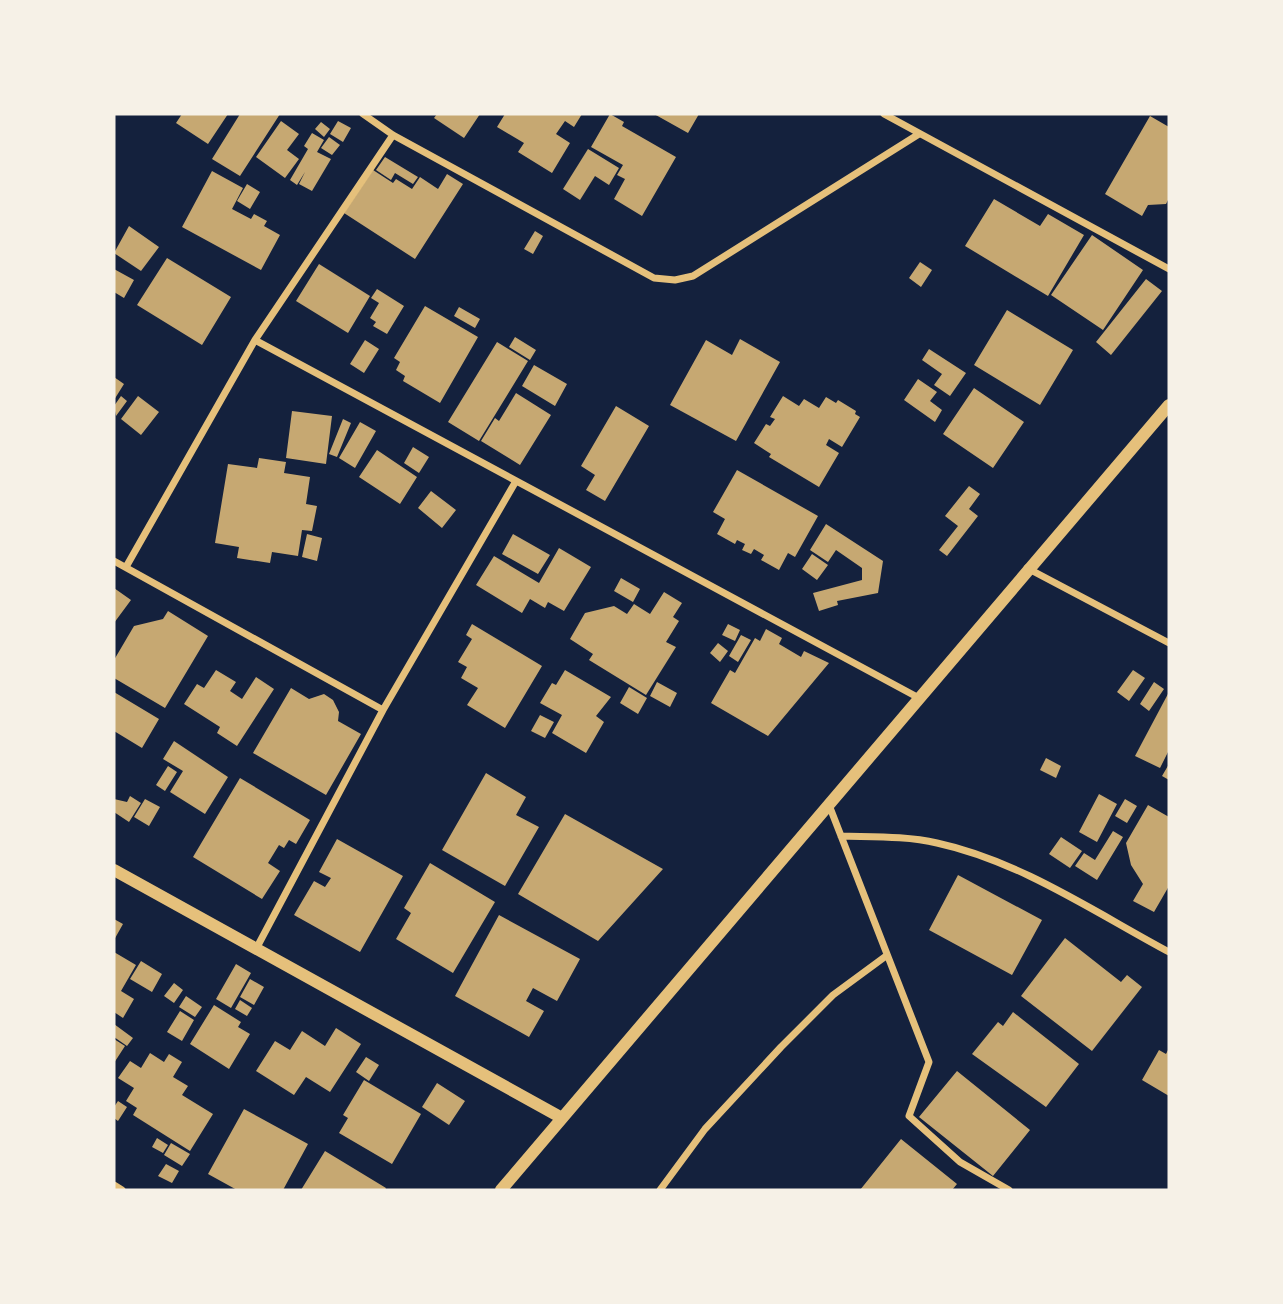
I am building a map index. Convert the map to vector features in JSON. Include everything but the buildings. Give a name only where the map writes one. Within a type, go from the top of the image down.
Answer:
[{"type":"street","points":[[363,114],[393,135],[654,278],[675,280],[692,276],[919,134]]},
{"type":"street","points":[[884,114],[1169,269]]},
{"type":"street","points":[[126,567],[255,340],[393,135]]},
{"type":"street","points":[[255,340],[919,698]]},
{"type":"street","points":[[501,1190],[1027,568],[1169,405]]},
{"type":"street","points":[[256,948],[383,710],[516,481]]},
{"type":"street","points":[[114,561],[383,710]]},
{"type":"street","points":[[1027,568],[1169,643]]},
{"type":"street","points":[[829,804],[929,1062],[909,1116],[960,1162],[1009,1190]]},
{"type":"street","points":[[841,836],[936,842],[978,854],[1049,887],[1169,953]]},
{"type":"street","points":[[114,870],[562,1118]]},
{"type":"street","points":[[660,1190],[705,1129],[781,1047],[833,995],[886,956]]},
{"type":"street","points":[[114,1185],[122,1190]]}]
